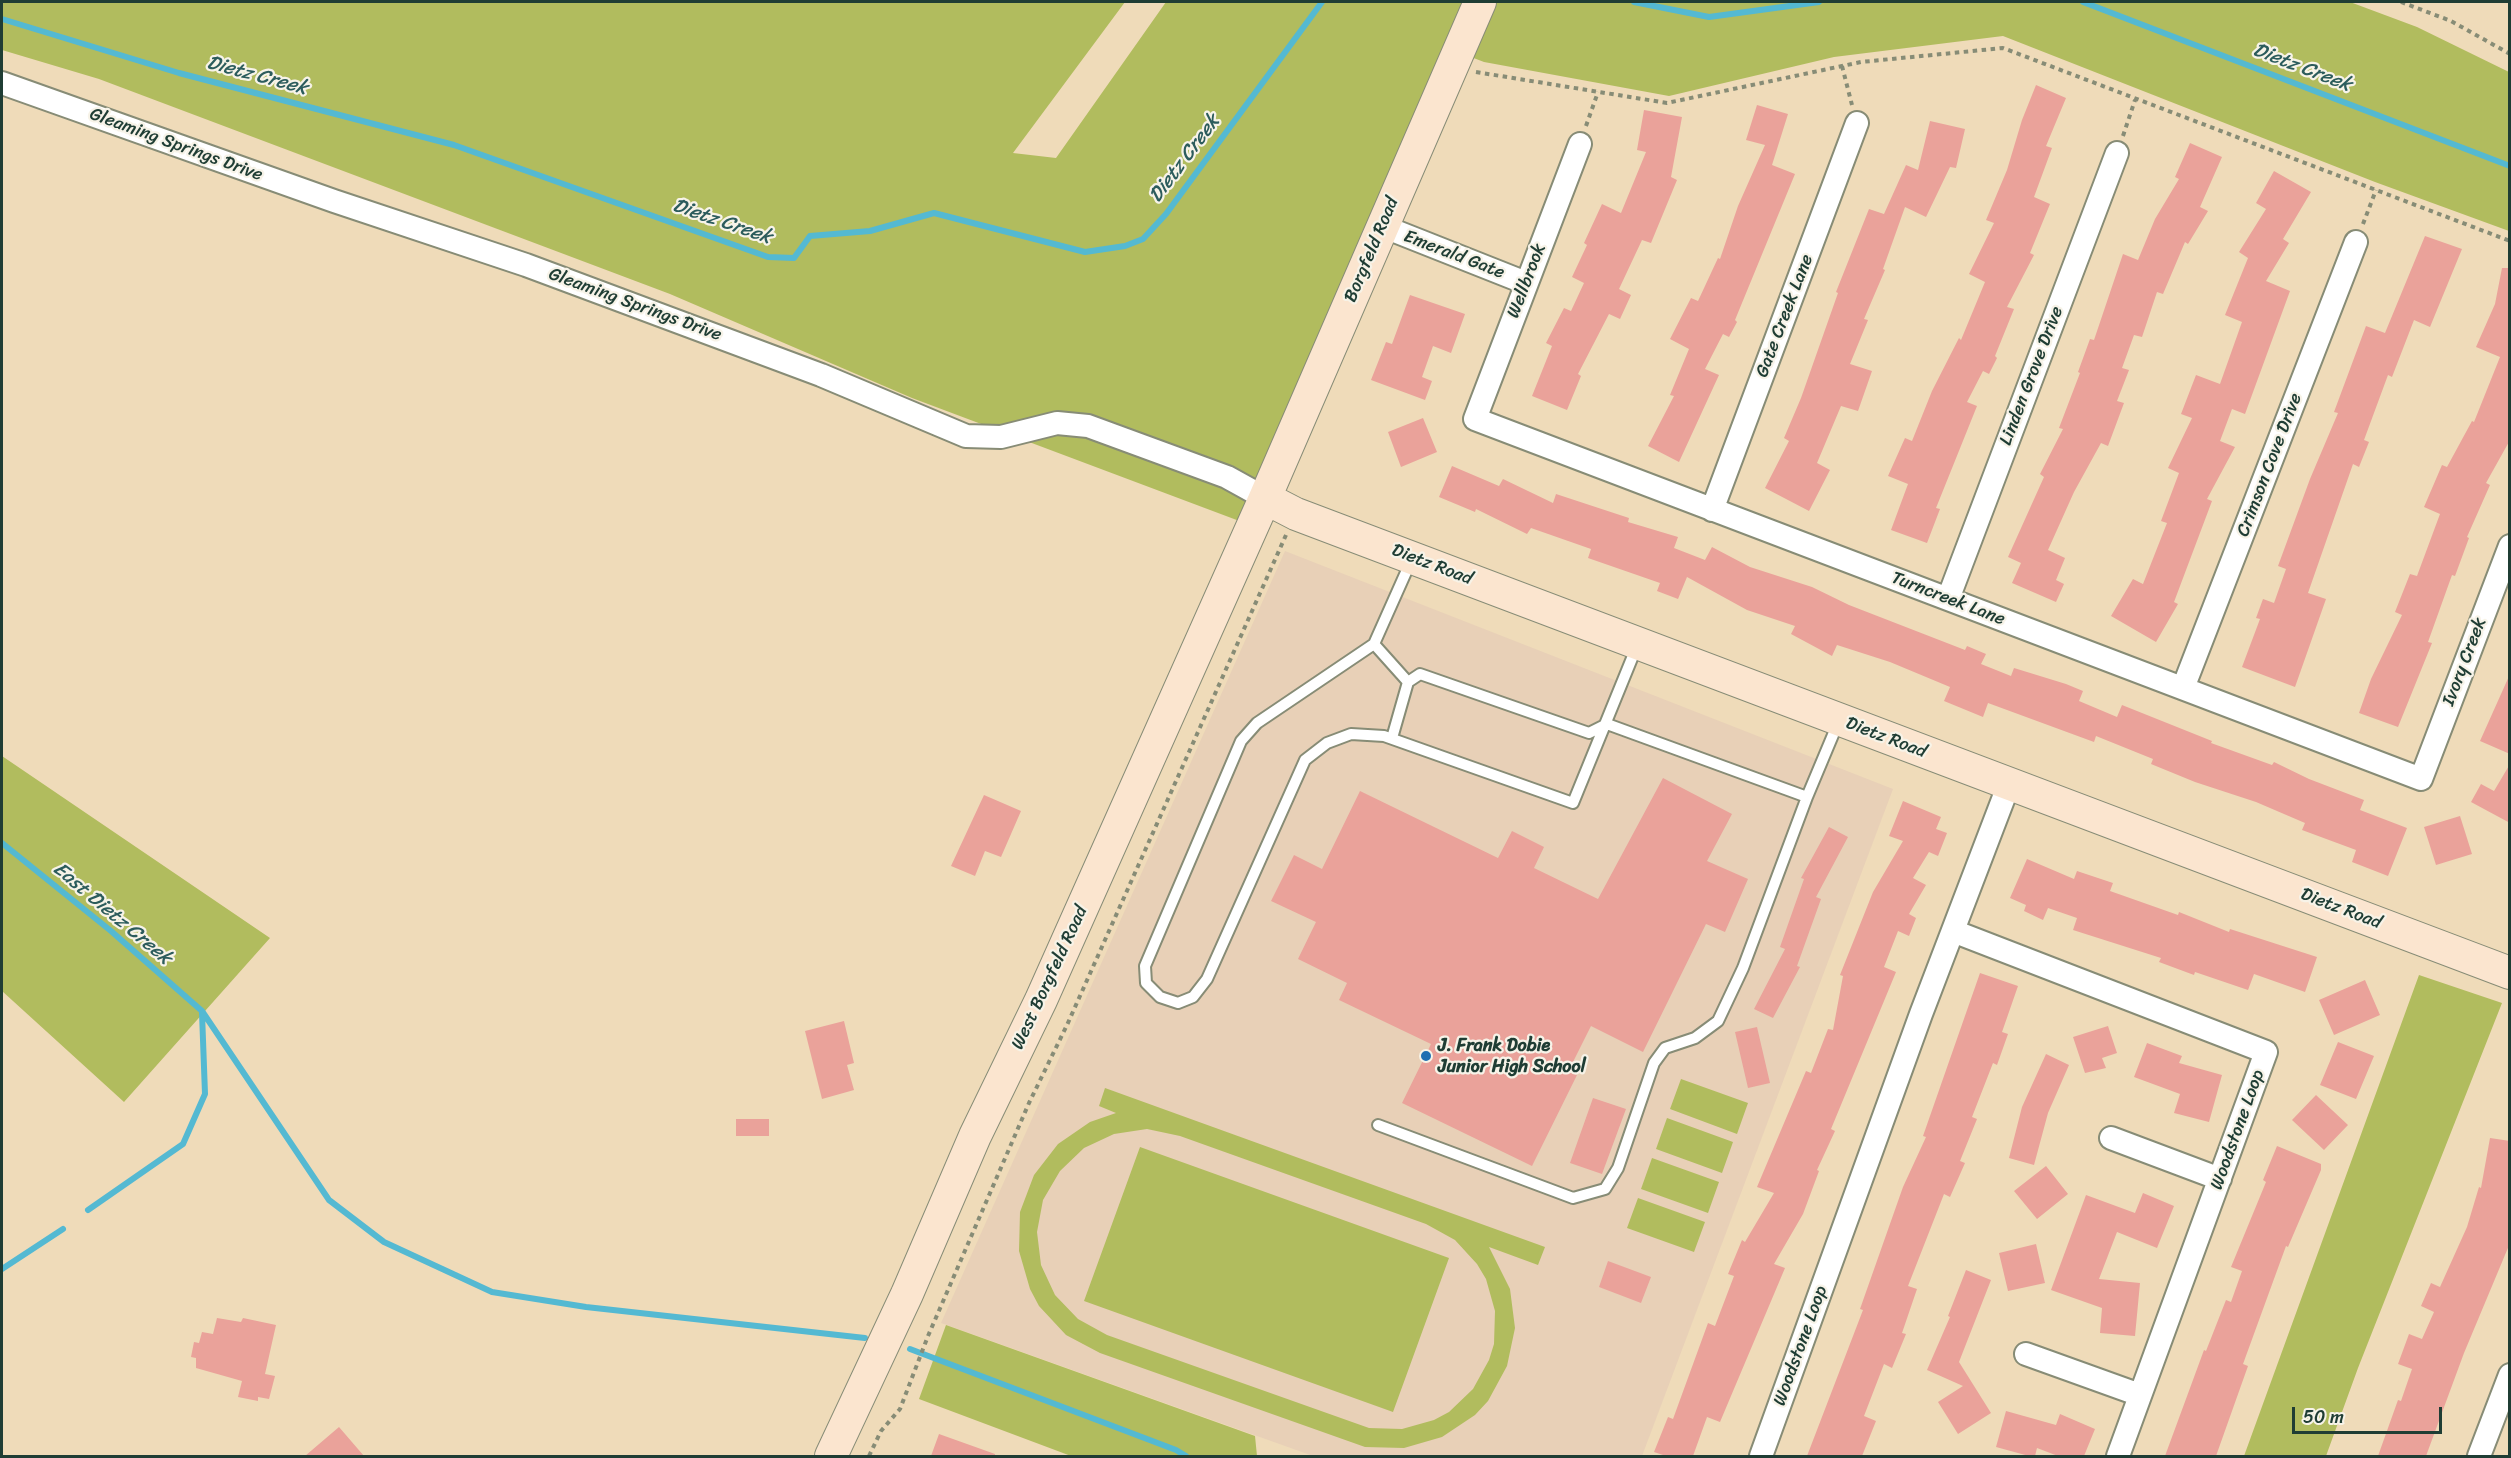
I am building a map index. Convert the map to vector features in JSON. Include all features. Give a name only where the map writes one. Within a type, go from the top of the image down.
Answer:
[{"type":"street","name":"Borgfeld Road","points":[[1265,498],[1382,226],[1468,62],[1480,2]]},
{"type":"street","name":"Gleaming Springs Drive","points":[[2,83],[334,201],[526,265],[821,375],[966,436],[1001,437],[1057,423],[1088,426],[1227,477],[1265,498]]},
{"type":"street","name":"Gate Creek Lane","points":[[1712,510],[1857,123]]},
{"type":"street","name":"Wellbrook","points":[[1475,419],[1580,144]]},
{"type":"street","name":"Linden Grove Drive","points":[[1947,599],[2117,153]]},
{"type":"street","name":"Emerald Gate","points":[[1382,226],[1526,283]]},
{"type":"street","name":"Crimson Cove Drive","points":[[2183,688],[2356,242]]},
{"type":"street","name":"Turncreek Lane","points":[[1475,419],[2421,779]]},
{"type":"street","name":"Dietz Road","points":[[1265,498],[1296,514],[2510,973]]},
{"type":"street","name":"West Borgfeld Road","points":[[831,1456],[907,1294],[975,1136],[1041,1000],[1265,498]]},
{"type":"street","name":"Ivory Creek","points":[[2421,779],[2508,556]]},
{"type":"street","name":"Woodstone Loop","points":[[1761,1456],[2009,784]]},
{"type":"street","name":"Woodstone Loop","points":[[1953,931],[2266,1052],[2118,1456]]},
{"type":"street","points":[[2111,1137],[2220,1179]]},
{"type":"street","points":[[2026,1354],[2140,1395]]},
{"type":"street","points":[[2479,1456],[2504,1410],[2510,1375]]},
{"type":"lane","points":[[1413,557],[1374,644],[1257,723],[1241,741],[1145,966],[1146,983],[1160,997],[1178,1003],[1193,997],[1207,979],[1305,760],[1327,743],[1351,734],[1392,738],[1573,803],[1638,643]]},
{"type":"lane","points":[[1374,644],[1408,682]]},
{"type":"lane","points":[[1392,738],[1408,682],[1420,674],[1590,733],[1607,724],[1807,797]]},
{"type":"lane","points":[[1378,1125],[1573,1198],[1605,1189],[1618,1167],[1654,1063],[1665,1048],[1695,1038],[1718,1021],[1743,968],[1807,797],[1839,720]]},
{"type":"path","points":[[2401,2],[2451,21],[2510,54]]},
{"type":"path","points":[[2418,8],[2421,2]]},
{"type":"path","points":[[1468,62],[1598,92],[1667,103],[1842,66],[2003,48],[2510,241]]},
{"type":"path","points":[[1842,66],[1857,123]]},
{"type":"path","points":[[1580,144],[1598,92]]},
{"type":"path","points":[[2117,153],[2135,100]]},
{"type":"path","points":[[2356,242],[2376,190]]},
{"type":"path","points":[[869,1456],[881,1431],[900,1409],[928,1336],[1029,1103],[1067,1025],[1296,514]]},
{"type":"shaded area","name":"J. Frank Dobie Junior High School","points":[[1285,551],[1893,789],[1642,1456],[1313,1456],[941,1323]]},
{"type":"green space","points":[[2,2],[1125,2],[1013,153],[1056,158],[1166,2],[2350,2],[2417,27],[2509,72],[2509,231],[2375,182],[2003,36],[1834,57],[1669,96],[1484,62],[1458,52],[1250,525],[912,398],[670,294],[99,79],[2,50]]},
{"type":"green space","points":[[2,756],[270,938],[124,1102],[2,991]]},
{"type":"green space","points":[[2419,975],[2502,1003],[2358,1368],[2326,1456],[2244,1456]]},
{"type":"green space","points":[[1681,1079],[1748,1103],[1737,1134],[1670,1109]]},
{"type":"green space","points":[[1105,1088],[1545,1247],[1538,1265],[1489,1247],[1510,1289],[1515,1328],[1507,1366],[1488,1401],[1475,1415],[1442,1437],[1404,1448],[1365,1447],[1100,1353],[1066,1335],[1039,1306],[1030,1289],[1019,1251],[1020,1212],[1034,1175],[1058,1144],[1090,1122],[1116,1113],[1099,1106]],"holes":[[[1147,1129],[1180,1136],[1426,1224],[1455,1240],[1477,1264],[1486,1279],[1495,1311],[1494,1344],[1489,1360],[1473,1389],[1449,1412],[1434,1420],[1402,1429],[1369,1428],[1107,1335],[1078,1319],[1055,1295],[1041,1265],[1037,1232],[1043,1200],[1060,1171],[1084,1148],[1114,1134]]]},
{"type":"green space","points":[[1667,1118],[1733,1142],[1722,1173],[1656,1149]]},
{"type":"green space","points":[[1140,1147],[1449,1258],[1393,1412],[1084,1301]]},
{"type":"green space","points":[[1652,1158],[1719,1182],[1708,1213],[1641,1189]]},
{"type":"green space","points":[[1638,1198],[1705,1222],[1694,1252],[1627,1228]]},
{"type":"green space","points":[[946,1325],[1255,1436],[1257,1456],[1071,1456],[919,1399]]},
{"type":"building","points":[[2036,85],[2066,98],[2046,146],[2052,148],[2034,197],[2050,204],[2030,253],[2034,255],[2007,307],[2014,309],[1995,356],[1997,358],[1989,374],[1983,371],[1967,402],[1977,406],[1936,508],[1940,509],[1927,543],[1891,530],[1908,484],[1888,476],[1905,438],[1912,441],[1932,391],[1959,338],[1961,340],[1985,282],[1969,274],[1994,223],[1986,220],[2007,170],[2022,120]]},
{"type":"building","points":[[1757,105],[1788,114],[1772,165],[1795,174],[1735,320],[1737,322],[1729,337],[1723,334],[1705,369],[1719,375],[1679,462],[1648,446],[1674,396],[1670,395],[1689,349],[1670,339],[1691,298],[1698,301],[1718,258],[1720,259],[1738,206],[1765,145],[1746,140]]},
{"type":"building","points":[[1644,110],[1682,117],[1671,177],[1677,180],[1651,243],[1642,240],[1619,289],[1631,295],[1620,319],[1609,314],[1578,374],[1581,376],[1567,410],[1532,396],[1552,346],[1546,343],[1564,308],[1571,311],[1584,283],[1572,277],[1587,245],[1584,243],[1602,204],[1621,213],[1646,152],[1637,150]]},
{"type":"building","points":[[1930,121],[1965,129],[1956,168],[1950,167],[1926,217],[1905,207],[1883,269],[1885,270],[1864,319],[1868,320],[1850,364],[1872,371],[1858,411],[1841,406],[1817,463],[1830,470],[1809,511],[1765,488],[1789,441],[1784,438],[1801,398],[1838,293],[1836,292],[1869,209],[1884,214],[1906,165],[1918,170]]},
{"type":"building","points":[[2190,143],[2222,157],[2200,207],[2208,211],[2188,244],[2185,242],[2163,294],[2157,292],[2142,337],[2134,335],[2122,368],[2129,370],[2117,401],[2124,403],[2108,446],[2101,443],[2074,492],[2048,550],[2065,558],[2056,580],[2064,584],[2056,602],[2012,583],[2021,563],[2008,557],[2044,477],[2040,474],[2063,429],[2059,428],[2080,373],[2078,372],[2090,339],[2094,340],[2123,254],[2138,260],[2155,219],[2179,179],[2175,177]]},
{"type":"building","points":[[2274,171],[2311,192],[2283,239],[2289,243],[2266,281],[2290,291],[2245,414],[2232,409],[2220,441],[2235,447],[2207,499],[2212,501],[2174,602],[2178,604],[2156,642],[2111,616],[2133,579],[2143,584],[2167,523],[2161,521],[2179,473],[2168,468],[2192,418],[2181,414],[2196,375],[2220,384],[2242,322],[2225,315],[2248,258],[2239,252],[2266,209],[2256,203]]},
{"type":"building","points":[[2425,236],[2462,249],[2430,327],[2414,320],[2392,377],[2388,375],[2364,440],[2369,442],[2359,467],[2353,464],[2308,593],[2326,599],[2295,687],[2242,667],[2260,619],[2256,618],[2263,599],[2274,603],[2286,569],[2278,566],[2310,479],[2338,413],[2334,412],[2366,326],[2385,333]]},
{"type":"building","points":[[2502,268],[2510,268],[2510,440],[2486,483],[2490,485],[2467,537],[2469,538],[2455,576],[2452,575],[2428,642],[2432,643],[2398,727],[2359,713],[2371,679],[2402,615],[2395,612],[2410,574],[2417,576],[2440,514],[2424,507],[2442,465],[2447,467],[2472,421],[2474,422],[2500,357],[2476,347],[2495,304]]},
{"type":"building","points":[[1410,295],[1465,314],[1451,353],[1433,346],[1422,377],[1432,381],[1425,400],[1371,380],[1386,342],[1392,344]]},
{"type":"building","points":[[1423,418],[1437,452],[1401,467],[1388,432]]},
{"type":"building","points":[[1452,466],[1499,486],[1503,479],[1553,503],[1556,494],[1629,518],[1628,522],[1678,537],[1674,548],[1705,560],[1712,547],[1750,567],[1812,587],[1849,605],[1965,650],[1967,646],[1986,654],[1981,664],[2011,676],[2014,668],[2066,684],[2083,691],[2079,701],[2117,717],[2122,705],[2212,741],[2211,743],[2272,765],[2274,762],[2309,779],[2364,800],[2360,810],[2407,828],[2388,876],[2352,862],[2356,850],[2302,830],[2305,823],[2256,802],[2195,782],[2151,764],[2153,759],[2096,736],[2094,742],[1988,703],[1983,717],[1944,701],[1950,687],[1890,662],[1837,645],[1832,656],[1791,634],[1795,626],[1747,610],[1687,577],[1678,599],[1657,591],[1660,583],[1588,558],[1591,549],[1531,528],[1527,534],[1476,509],[1475,512],[1439,497]]},
{"type":"building","points":[[2510,674],[2510,754],[2480,741]]},
{"type":"building","points":[[2510,764],[2510,823],[2471,802],[2481,784],[2494,791]]},
{"type":"building","points":[[1663,778],[1732,814],[1707,861],[1748,879],[1725,932],[1706,924],[1643,1052],[1591,1026],[1568,1072],[1577,1075],[1532,1166],[1402,1103],[1431,1044],[1339,1000],[1347,983],[1298,959],[1316,922],[1271,901],[1294,855],[1322,869],[1360,791],[1498,858],[1512,831],[1544,847],[1534,868],[1598,899]]},
{"type":"building","points":[[984,795],[1021,811],[1001,857],[985,851],[975,876],[951,866]]},
{"type":"building","points":[[1903,801],[1941,817],[1936,829],[1947,833],[1938,856],[1929,852],[1913,878],[1926,885],[1909,914],[1916,918],[1909,936],[1898,931],[1884,967],[1896,972],[1831,1129],[1835,1131],[1817,1170],[1819,1171],[1803,1214],[1774,1264],[1785,1268],[1720,1422],[1707,1417],[1693,1456],[1666,1456],[1654,1452],[1668,1417],[1673,1419],[1708,1323],[1715,1326],[1734,1276],[1728,1274],[1742,1240],[1745,1242],[1774,1193],[1757,1187],[1806,1071],[1811,1073],[1828,1029],[1833,1030],[1843,976],[1840,975],[1873,892],[1903,841],[1889,836]]},
{"type":"building","points":[[2460,816],[2472,854],[2436,865],[2424,827]]},
{"type":"building","points":[[1829,827],[1848,837],[1816,897],[1821,899],[1797,966],[1800,967],[1773,1018],[1754,1009],[1785,949],[1780,947],[1804,879],[1801,878]]},
{"type":"building","points":[[2027,859],[2074,879],[2077,871],[2113,883],[2110,891],[2178,915],[2179,912],[2229,932],[2230,929],[2317,957],[2305,992],[2254,974],[2248,990],[2195,972],[2194,975],[2159,962],[2161,958],[2073,930],[2077,918],[2048,908],[2043,920],[2024,911],[2026,905],[2010,898]]},
{"type":"building","points":[[1980,973],[2018,986],[2002,1032],[2008,1034],[1997,1065],[1993,1063],[1972,1117],[1977,1119],[1960,1161],[1965,1163],[1950,1197],[1944,1194],[1908,1286],[1917,1289],[1902,1333],[1906,1334],[1892,1368],[1884,1364],[1864,1416],[1876,1421],[1862,1456],[1807,1456],[1863,1310],[1860,1309],[1903,1187],[1926,1137],[1923,1136]]},
{"type":"building","points":[[2365,980],[2380,1015],[2334,1035],[2319,1000]]},
{"type":"building","points":[[844,1021],[854,1063],[847,1065],[854,1090],[822,1099],[805,1031]]},
{"type":"building","points":[[2108,1026],[2117,1053],[2102,1058],[2106,1068],[2085,1073],[2073,1037]]},
{"type":"building","points":[[1757,1027],[1770,1083],[1748,1088],[1735,1032]]},
{"type":"building","points":[[2338,1042],[2374,1056],[2356,1099],[2320,1085]]},
{"type":"building","points":[[2147,1043],[2182,1056],[2179,1063],[2222,1075],[2209,1122],[2174,1113],[2180,1094],[2134,1077]]},
{"type":"building","points":[[2046,1054],[2069,1065],[2048,1113],[2034,1165],[2009,1158],[2022,1107]]},
{"type":"building","points":[[2316,1095],[2348,1125],[2324,1150],[2292,1120]]},
{"type":"building","points":[[1593,1098],[1626,1109],[1602,1174],[1570,1163]]},
{"type":"building","points":[[736,1119],[769,1119],[769,1136],[736,1136]]},
{"type":"building","points":[[2490,1138],[2510,1141],[2510,1243],[2464,1353],[2426,1456],[2378,1456],[2412,1369],[2398,1364],[2409,1334],[2422,1339],[2434,1312],[2421,1306],[2431,1283],[2440,1287],[2467,1227],[2479,1187],[2481,1188]]},
{"type":"building","points":[[2277,1146],[2321,1164],[2321,1170],[2288,1247],[2286,1246],[2243,1364],[2248,1366],[2216,1456],[2165,1456],[2204,1350],[2206,1351],[2226,1300],[2231,1302],[2242,1271],[2231,1267],[2266,1182],[2263,1180]]},
{"type":"building","points":[[2046,1166],[2068,1194],[2037,1219],[2014,1191]]},
{"type":"building","points":[[2143,1193],[2174,1206],[2157,1248],[2117,1232],[2099,1279],[2140,1283],[2135,1336],[2100,1333],[2102,1308],[2051,1290],[2086,1195],[2135,1213]]},
{"type":"building","points":[[2036,1244],[2045,1283],[2008,1291],[1999,1253]]},
{"type":"building","points":[[1608,1261],[1651,1277],[1641,1303],[1599,1287]]},
{"type":"building","points":[[1966,1270],[1991,1280],[1959,1362],[1991,1413],[1958,1434],[1938,1402],[1963,1386],[1927,1370],[1950,1317],[1948,1316]]},
{"type":"building","points":[[217,1318],[241,1322],[243,1318],[276,1325],[265,1374],[275,1376],[269,1399],[258,1397],[258,1401],[238,1397],[242,1381],[196,1368],[196,1358],[191,1357],[194,1342],[199,1343],[202,1332],[213,1334]]},
{"type":"building","points":[[2006,1411],[2056,1425],[2060,1414],[2095,1429],[2084,1456],[2058,1456],[2037,1448],[2035,1456],[2029,1456],[1996,1447]]},
{"type":"building","points":[[339,1427],[364,1456],[305,1456]]},
{"type":"building","points":[[939,1434],[995,1454],[995,1456],[931,1456]]},
{"type":"waterway","name":"Dietz Creek","points":[[2,19],[179,73],[454,145],[768,257],[794,258],[810,236],[870,231],[934,213],[1085,252],[1125,246],[1143,239],[1166,214],[1322,2]]},
{"type":"waterway","name":"Dietz Creek","points":[[1634,2],[1709,17],[1819,2]]},
{"type":"waterway","name":"Dietz Creek","points":[[2083,2],[2510,166]]},
{"type":"waterway","name":"East Dietz Creek","points":[[2,843],[111,931],[202,1011],[329,1200],[384,1242],[492,1292],[586,1307],[865,1338]]},
{"type":"waterway","points":[[88,1210],[183,1144],[205,1094],[202,1013]]},
{"type":"waterway","points":[[2,1269],[63,1229]]},
{"type":"waterway","points":[[910,1349],[1176,1450],[1186,1456]]},
{"type":"place","name":"J. Frank Dobie Junior High School","points":[[1426,1056]]}]
